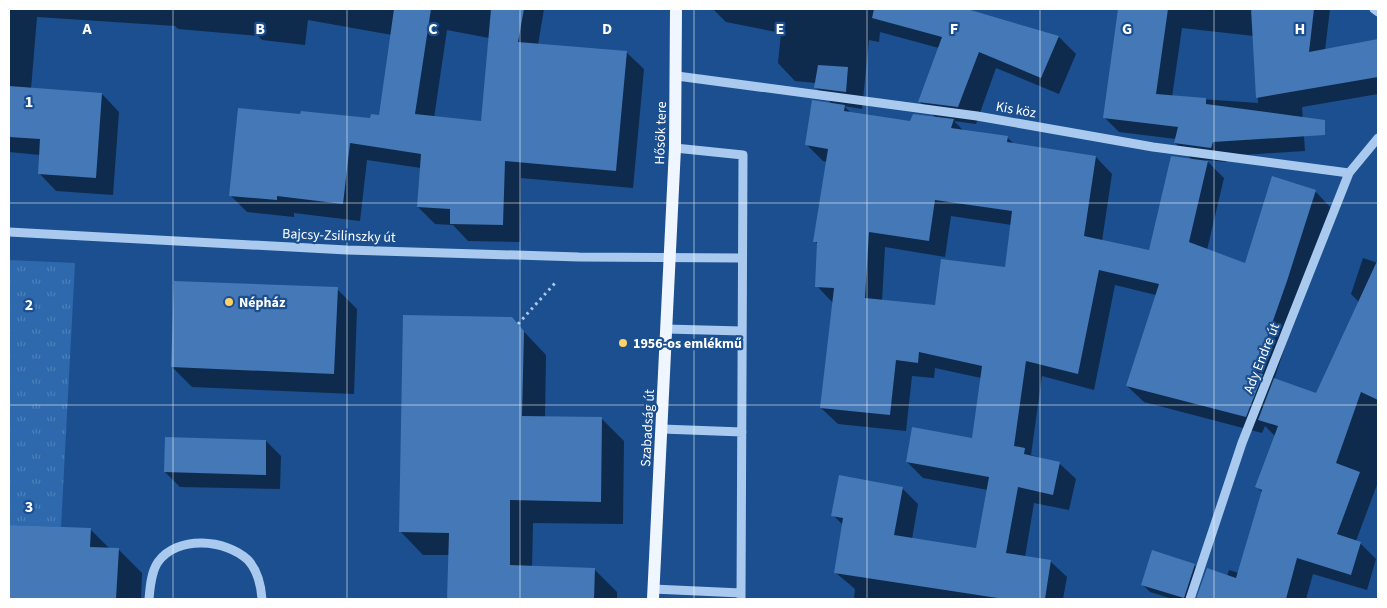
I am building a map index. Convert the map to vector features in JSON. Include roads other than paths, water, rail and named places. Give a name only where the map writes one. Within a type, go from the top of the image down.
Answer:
[{"type":"main road","name":"Hősök tere","points":[[669,259],[675,148],[676,9]]},
{"type":"main road","name":"Szabadság út","points":[[653,594],[669,259]]},
{"type":"street","points":[[1374,9],[1378,12]]},
{"type":"street","name":"Kis köz","points":[[677,76],[977,116],[1153,147],[1349,173]]},
{"type":"street","name":"Ady Endre út","points":[[1190,599],[1242,443],[1349,173],[1378,138]]},
{"type":"street","points":[[653,594],[741,596],[741,258],[743,155],[675,148]]},
{"type":"street","name":"Bajcsy-Zsilinszky út","points":[[9,232],[347,250],[669,259],[741,258]]},
{"type":"street","points":[[666,329],[742,331]]},
{"type":"street","points":[[662,429],[742,432]]},
{"type":"street","points":[[150,599],[150,583],[158,562],[177,546],[192,544],[219,545],[248,560],[257,573],[262,599]]},
{"type":"place","name":"Népház","points":[[229,302]]},
{"type":"place","name":"1956-os emlékmű","points":[[623,343]]}]
